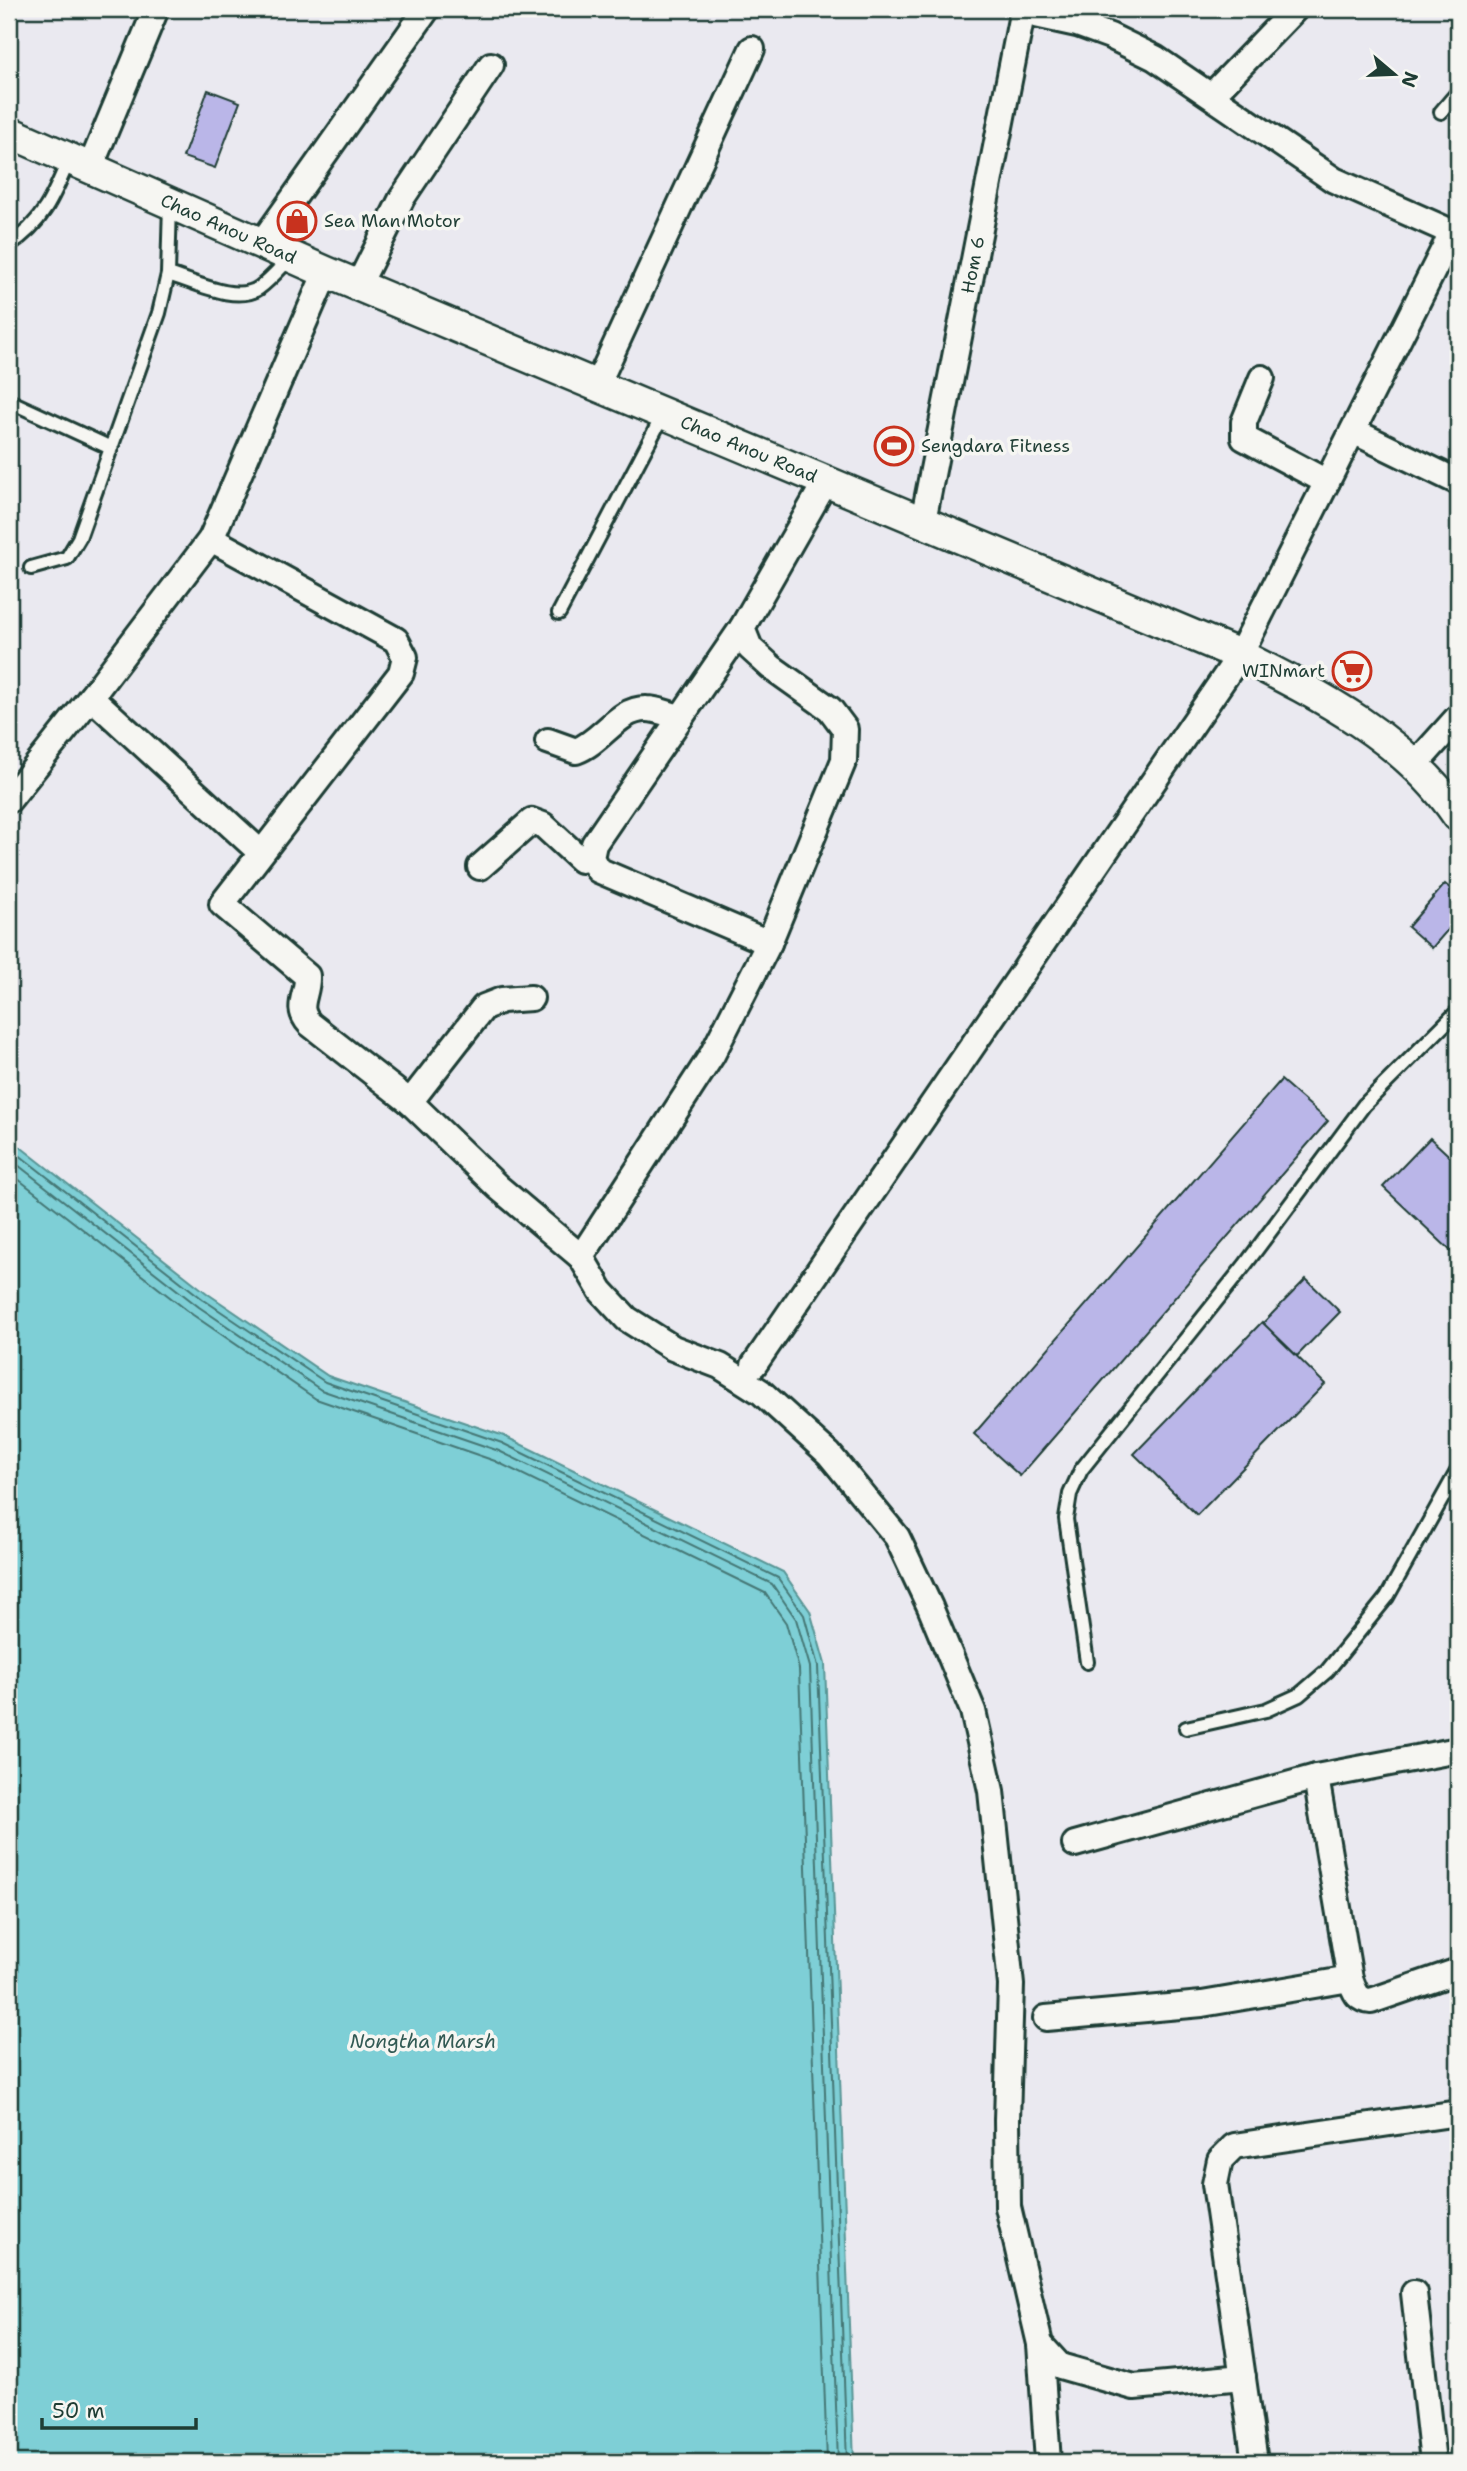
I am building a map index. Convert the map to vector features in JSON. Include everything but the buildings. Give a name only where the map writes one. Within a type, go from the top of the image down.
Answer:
[{"type":"street","points":[[80,163],[156,9]]},
{"type":"street","points":[[261,244],[427,9]]},
{"type":"street","points":[[1212,95],[1295,9]]},
{"type":"street","points":[[754,1364],[1240,655],[1455,234],[1334,180],[1155,58],[1110,36],[1077,24],[1023,11]]},
{"type":"street","name":"Hom 6","points":[[923,521],[1023,11]]},
{"type":"street","points":[[597,385],[752,49]]},
{"type":"street","points":[[358,286],[402,198],[491,65]]},
{"type":"street","name":"Chao Anou Road","points":[[9,132],[358,286],[1240,655],[1326,700],[1387,741],[1456,809]]},
{"type":"street","points":[[9,800],[91,698],[211,540],[326,272]]},
{"type":"street","points":[[1262,378],[1244,422],[1244,438],[1327,482]]},
{"type":"street","points":[[1353,431],[1458,482]]},
{"type":"street","points":[[769,943],[598,870],[591,858],[594,844],[742,628],[826,481]]},
{"type":"street","points":[[211,540],[396,640],[405,657],[401,673],[222,904],[307,976],[302,1015],[410,1102],[498,1187],[581,1257],[601,1291],[627,1319],[673,1348],[720,1366],[761,1392],[830,1454],[897,1537],[930,1606],[972,1711],[991,1791],[1011,1986],[1007,2207],[1040,2344],[1048,2462]]},
{"type":"street","points":[[581,1257],[712,1055],[769,943],[844,760],[845,729],[830,709],[771,667],[750,648],[742,628]]},
{"type":"street","points":[[91,698],[260,852]]},
{"type":"street","points":[[548,741],[576,751],[590,746],[626,713],[648,709],[681,717]]},
{"type":"street","points":[[1414,766],[1458,717]]},
{"type":"street","points":[[480,867],[532,821],[543,825],[581,859],[591,858]]},
{"type":"street","points":[[410,1102],[484,1007],[502,1000],[531,998]]},
{"type":"street","points":[[1075,1844],[1316,1777],[1458,1750]]},
{"type":"street","points":[[1316,1777],[1350,1979],[1357,1997],[1371,2001],[1458,1971]]},
{"type":"street","points":[[1046,2018],[1202,2004],[1350,1979]]},
{"type":"street","points":[[1255,2462],[1215,2184],[1220,2161],[1234,2146],[1458,2113]]},
{"type":"street","points":[[1414,2294],[1433,2462]]},
{"type":"street","points":[[1040,2344],[1060,2366],[1134,2388],[1242,2376]]},
{"type":"lane","points":[[1441,112],[1458,92]]},
{"type":"lane","points":[[9,245],[41,219],[56,192],[80,163]]},
{"type":"lane","points":[[31,569],[67,558],[79,538],[159,313],[168,274],[170,204]]},
{"type":"lane","points":[[168,274],[233,294],[246,294],[258,288],[292,257]]},
{"type":"lane","points":[[9,401],[111,448]]},
{"type":"lane","points":[[559,613],[664,414]]},
{"type":"lane","points":[[1087,1662],[1066,1519],[1070,1494],[1081,1471],[1245,1265],[1363,1105],[1458,1011]]},
{"type":"lane","points":[[1186,1728],[1266,1710],[1299,1695],[1327,1671],[1387,1597],[1458,1470]]},
{"type":"water","name":"Nongtha Marsh","points":[[9,1138],[208,1294],[328,1376],[504,1436],[783,1572],[810,1611],[825,1664],[854,2462],[9,2462]]},
{"type":"place","name":"Sea Man Motor","points":[[297,221]]},
{"type":"place","name":"Sengdara Fitness","points":[[894,446]]},
{"type":"place","name":"WINmart","points":[[1352,671]]}]
